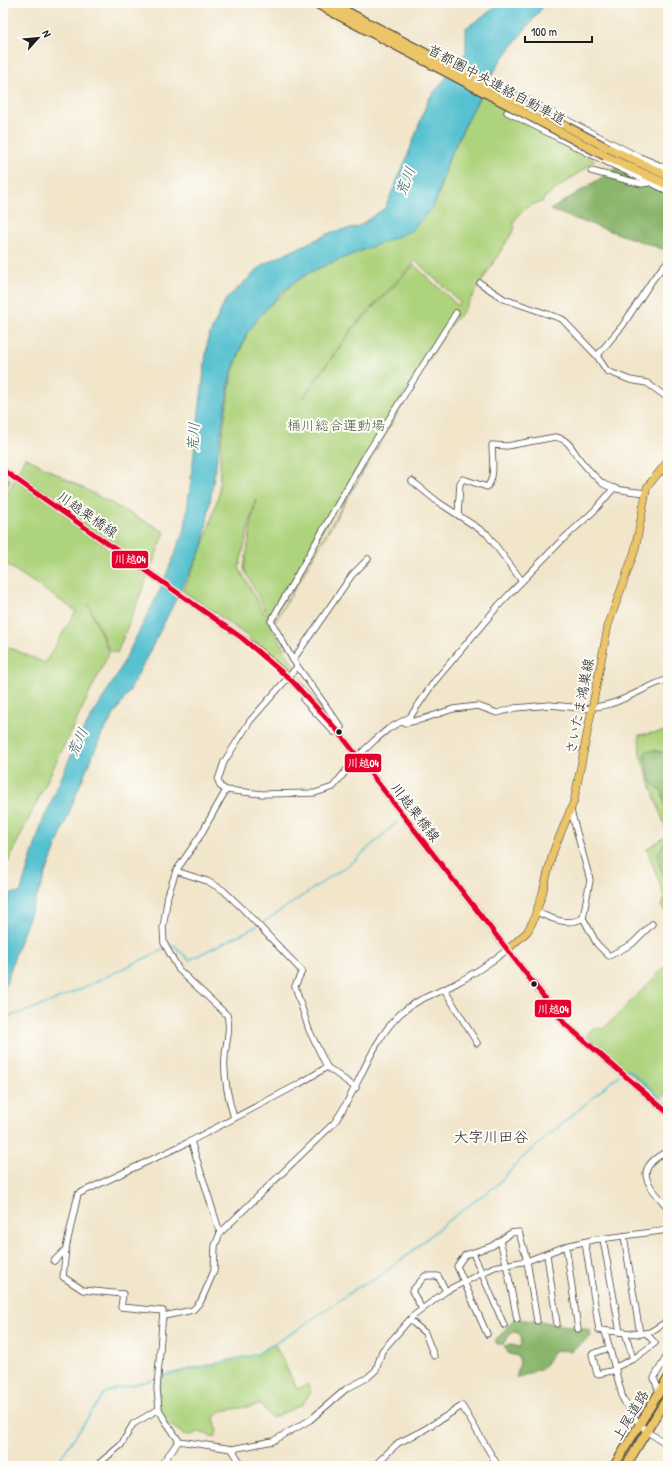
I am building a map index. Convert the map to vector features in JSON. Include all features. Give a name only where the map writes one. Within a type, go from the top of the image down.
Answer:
[{"type":"highway","name":"首都圏中央連絡自動車道","points":[[315,3],[598,152],[668,185]]},
{"type":"highway","name":"首都圏中央連絡自動車道","points":[[331,3],[608,148],[668,176]]},
{"type":"highway","name":"上尾道路","points":[[614,1466],[668,1378]]},
{"type":"highway","name":"上尾道路","points":[[626,1466],[668,1396]]},
{"type":"main road","name":"さいたま鴻巣線","points":[[507,950],[527,932],[536,912],[553,852],[571,811],[577,789],[608,626],[635,550],[646,493],[651,481],[668,461]]},
{"type":"main road","name":"川越栗橋線","points":[[3,470],[242,638],[278,666],[300,688],[337,730],[565,1024],[668,1113]]},
{"type":"street","points":[[668,169],[635,155],[518,95],[508,112],[648,183],[668,191]]},
{"type":"street","points":[[568,143],[576,124]]},
{"type":"street","points":[[591,171],[642,184],[648,183]]},
{"type":"street","points":[[597,356],[623,325],[652,279],[668,261]]},
{"type":"street","points":[[480,283],[504,299],[562,318],[597,356],[607,371],[630,380],[647,383],[668,398]]},
{"type":"street","points":[[304,700],[334,732],[341,727],[292,660],[271,621],[363,460],[456,313]]},
{"type":"street","points":[[458,515],[460,483],[463,479],[487,487],[490,484],[493,467],[492,445],[507,446],[531,440],[555,437],[563,438],[575,451],[580,460],[602,482],[614,488],[646,493]]},
{"type":"street","points":[[662,468],[668,477]]},
{"type":"street","points":[[412,481],[438,502],[487,534],[522,581]]},
{"type":"street","points":[[286,680],[250,721],[224,762],[218,780],[220,786],[226,790],[262,794],[315,793],[333,786],[357,757],[388,729],[410,717],[434,682],[472,635],[561,541],[595,510],[614,488]]},
{"type":"street","points":[[292,660],[352,575],[368,558]]},
{"type":"street","points":[[291,674],[297,667]]},
{"type":"street","points":[[401,722],[406,723],[423,720],[453,709],[478,706],[497,713],[515,708],[550,705],[592,708],[629,697],[645,688],[666,680],[668,686]]},
{"type":"street","points":[[226,790],[200,836],[176,871],[168,895],[164,917],[164,943],[179,970],[227,1015],[230,1024],[224,1056],[225,1072],[228,1095],[234,1118]]},
{"type":"street","points":[[571,811],[590,880],[583,918],[598,944],[605,953],[610,956],[632,944],[652,924]]},
{"type":"street","points":[[176,871],[207,881],[223,890],[302,971],[295,986],[304,1018],[327,1067],[331,1068],[356,1088]]},
{"type":"street","points":[[536,912],[572,923],[583,918]]},
{"type":"street","points":[[164,1316],[193,1310],[201,1301],[214,1271],[215,1246],[220,1233],[334,1123],[356,1088],[377,1045],[393,1022],[412,1004],[475,973],[507,950]]},
{"type":"street","points":[[444,989],[477,1043]]},
{"type":"street","points":[[327,1067],[299,1084],[191,1141],[78,1194],[66,1248],[63,1277],[83,1290],[123,1294],[121,1307],[163,1311],[164,1316],[158,1364],[157,1389],[159,1409],[164,1419],[180,1441],[232,1449],[273,1441],[310,1420],[346,1389],[367,1378],[376,1370],[382,1351],[410,1320],[446,1291],[506,1263],[547,1255],[566,1246],[668,1230]]},
{"type":"street","points":[[191,1141],[220,1233]]},
{"type":"street","points":[[668,1151],[654,1160],[648,1167],[646,1176],[647,1182],[668,1208]]},
{"type":"street","points":[[487,1334],[457,1266],[466,1255],[492,1246],[511,1233],[519,1232],[527,1260],[537,1321]]},
{"type":"street","points":[[624,1236],[640,1334]]},
{"type":"street","points":[[604,1239],[622,1332],[633,1359]]},
{"type":"street","points":[[500,1241],[517,1319]]},
{"type":"street","points":[[585,1242],[598,1330],[640,1334],[646,1333],[668,1321]]},
{"type":"street","points":[[566,1246],[578,1329]]},
{"type":"street","points":[[54,1261],[66,1248]]},
{"type":"street","points":[[473,1253],[504,1324]]},
{"type":"street","points":[[547,1255],[557,1324]]},
{"type":"street","points":[[422,1309],[412,1291],[425,1276],[438,1276],[446,1291]]},
{"type":"street","points":[[410,1320],[424,1333],[434,1356]]},
{"type":"street","points":[[605,1331],[616,1368],[622,1396],[647,1432],[668,1444]]},
{"type":"street","points":[[609,1348],[592,1354],[597,1374],[616,1368],[633,1359],[655,1343],[646,1333]]},
{"type":"street","points":[[659,1392],[654,1378],[668,1354]]},
{"type":"street","points":[[374,1466],[398,1443],[422,1432],[462,1406],[498,1466]]},
{"type":"street","points":[[96,1466],[121,1445],[133,1424],[159,1409]]},
{"type":"street","points":[[160,1466],[180,1441]]},
{"type":"street","points":[[232,1449],[242,1466]]},
{"type":"green space","name":"桶川総合運動場","points":[[482,92],[595,161],[544,198],[542,202],[524,209],[518,216],[513,224],[515,228],[462,313],[452,323],[440,341],[273,625],[444,331],[363,460],[271,621],[244,569],[256,498],[239,568],[306,688],[263,648],[183,591],[205,541],[219,493],[221,443],[232,373],[248,331],[260,313],[284,293],[297,278],[316,266],[413,227],[436,202],[450,156]],"holes":[[[416,261],[460,302],[458,306],[414,265],[352,330],[303,398],[354,326]]]},
{"type":"green space","points":[[636,156],[668,167],[668,251],[550,210]]},
{"type":"green space","points":[[25,457],[165,532],[117,653],[110,651],[88,604],[109,653],[3,872],[3,645],[45,663],[76,611],[3,562],[3,505]]},
{"type":"green space","points":[[3,475],[11,480],[3,495]]},
{"type":"green space","points":[[668,731],[668,835],[640,755],[639,735]]},
{"type":"green space","points":[[655,750],[668,754],[668,820],[662,791],[654,785],[651,780],[647,770],[644,754],[647,751]]},
{"type":"green space","points":[[668,835],[668,915],[661,906],[665,898],[647,849]]},
{"type":"green space","points":[[668,837],[668,890],[656,856]]},
{"type":"green space","points":[[668,964],[668,1089],[660,1098],[586,1036],[593,1028],[603,1029]]},
{"type":"green space","points":[[514,1319],[545,1322],[590,1330],[591,1336],[571,1351],[555,1350],[543,1368],[516,1378],[520,1362],[518,1356],[509,1354],[504,1346],[511,1345],[520,1347],[522,1339],[519,1333],[512,1332],[503,1344],[497,1344],[495,1341]]},
{"type":"green space","points":[[274,1343],[297,1389],[308,1384],[311,1392],[303,1404],[272,1418],[260,1405],[221,1411],[214,1418],[217,1430],[215,1437],[199,1432],[191,1435],[183,1434],[165,1421],[159,1409],[158,1376],[257,1354]]},
{"type":"water","name":"荒川","points":[[499,3],[546,3],[499,63],[473,109],[448,160],[434,206],[411,231],[314,270],[295,282],[281,293],[258,318],[246,335],[230,377],[203,546],[130,690],[102,734],[77,792],[17,949],[3,993],[5,915],[11,893],[20,893],[42,823],[79,737],[116,677],[161,588],[185,528],[208,338],[226,299],[264,264],[332,232],[357,227],[385,208],[406,160],[428,100],[466,52],[466,28],[496,7]]},
{"type":"waterway","points":[[261,924],[354,861],[398,821]]},
{"type":"waterway","points":[[3,1018],[69,994],[174,945],[189,960],[257,926]]},
{"type":"waterway","points":[[624,1071],[629,1069],[662,1099],[668,1092]]},
{"type":"waterway","points":[[159,1378],[257,1354],[297,1330],[361,1285],[374,1280],[409,1254],[445,1223],[497,1185],[520,1160],[619,1075]]},
{"type":"waterway","points":[[55,1466],[104,1394],[112,1390],[156,1379]]},
{"type":"transit line","name":"川越04","points":[[3,470],[242,638],[292,681],[337,730],[565,1024],[668,1113]]},
{"type":"district","name":"大字川田谷","points":[[491,1136]]}]
